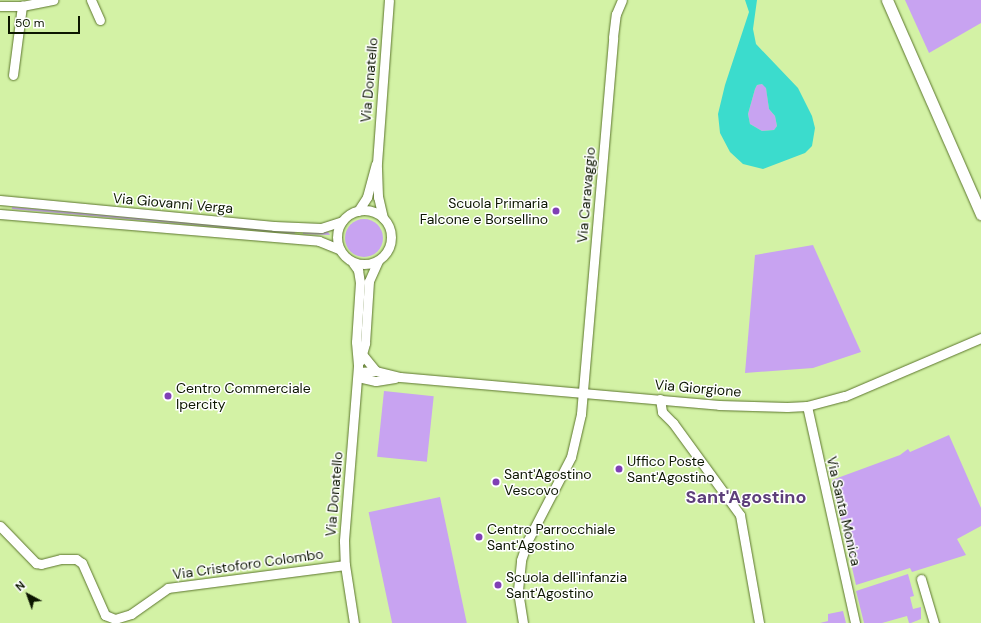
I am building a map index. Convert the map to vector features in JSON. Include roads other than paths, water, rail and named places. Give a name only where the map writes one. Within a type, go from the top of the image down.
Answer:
[{"type":"street","points":[[0,6],[22,6],[53,0]]},
{"type":"street","points":[[91,0],[100,20]]},
{"type":"street","name":"Via Donatello","points":[[358,372],[365,343],[369,281],[378,261],[384,256],[390,242],[389,227],[383,218],[378,197],[377,163],[389,0]]},
{"type":"street","name":"Via Caravaggio","points":[[523,623],[518,590],[521,560],[528,540],[571,457],[577,437],[616,14],[622,0]]},
{"type":"street","points":[[887,0],[981,214]]},
{"type":"street","points":[[13,74],[22,6]]},
{"type":"street","name":"Via Donatello","points":[[342,221],[358,211],[367,197],[377,163]]},
{"type":"street","name":"Via Giovanni Verga","points":[[0,200],[274,226],[321,228],[342,221]]},
{"type":"street","points":[[358,211],[372,212],[383,218]]},
{"type":"street","name":"Via Giovanni Verga","points":[[0,214],[319,241],[339,248]]},
{"type":"street","points":[[339,248],[337,234],[342,221]]},
{"type":"street","name":"Via Donatello","points":[[339,248],[358,270],[360,282],[356,337],[358,372],[357,395],[344,521],[344,565],[354,623]]},
{"type":"street","points":[[353,263],[366,264],[378,261]]},
{"type":"street","name":"Via Giorgione","points":[[358,372],[376,376],[582,392],[734,406],[807,406],[866,388],[981,338]]},
{"type":"street","points":[[357,395],[376,376],[362,354]]},
{"type":"street","points":[[660,399],[662,412],[673,423],[740,515],[759,623]]},
{"type":"street","name":"Via Santa Monica","points":[[807,406],[855,623]]},
{"type":"street","name":"Via Cristoforo Colombo","points":[[0,526],[36,563],[61,559],[76,559],[82,563],[106,615],[115,619],[131,614],[168,588],[344,565]]},
{"type":"street","points":[[921,579],[933,623]]},
{"type":"water","points":[[745,0],[757,0],[753,29],[756,44],[798,88],[812,116],[815,128],[812,146],[805,153],[763,169],[743,164],[730,152],[720,133],[718,114],[725,85],[749,12]],"holes":[[[762,84],[766,88],[769,109],[775,116],[777,126],[774,130],[762,131],[750,124],[748,114],[757,85]]]},
{"type":"place","name":"Scuola Primaria Falcone e Borsellino","points":[[556,211]]},
{"type":"place","name":"Centro Commerciale Ipercity","points":[[168,396]]},
{"type":"place","name":"Uffico Poste Sant'Agostino","points":[[619,469]]},
{"type":"place","name":"Sant'Agostino Vescovo","points":[[496,482]]},
{"type":"place","name":"Centro Parrocchiale Sant'Agostino","points":[[479,537]]},
{"type":"place","name":"Scuola dell'infanzia Sant'Agostino","points":[[498,585]]},
{"type":"district","name":"Sant'Agostino","points":[[746,497]]}]
